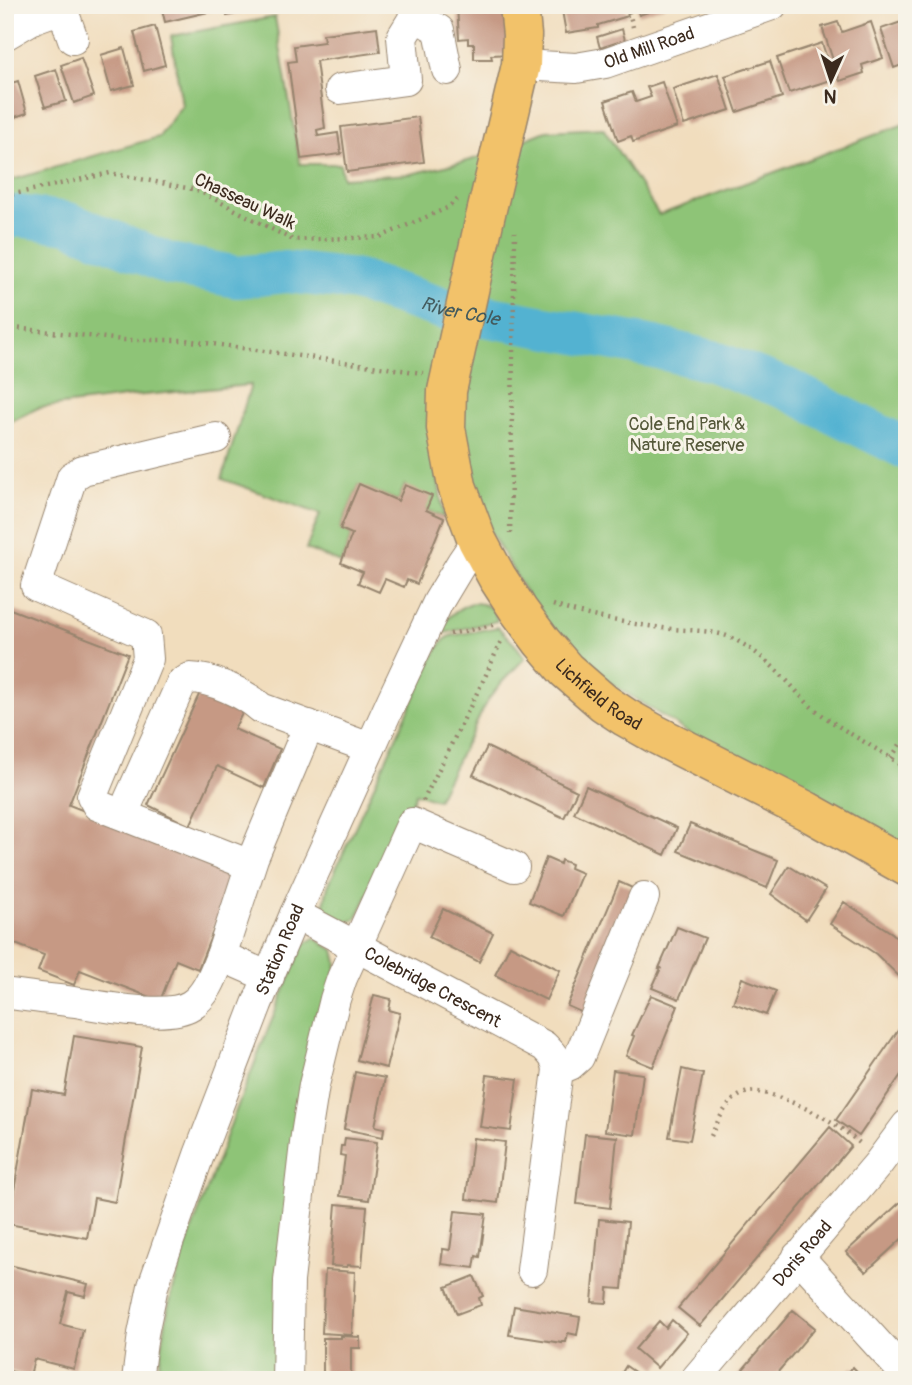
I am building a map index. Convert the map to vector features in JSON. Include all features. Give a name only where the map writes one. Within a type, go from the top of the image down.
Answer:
[{"type":"main road","name":"Lichfield Road","points":[[519,5],[521,65],[484,222],[441,383],[457,485],[493,542],[497,577],[511,616],[566,670],[604,703],[625,717],[819,817],[907,867]]},
{"type":"street","name":"Old Mill Road","points":[[521,65],[576,68],[605,64],[772,5]]},
{"type":"street","points":[[5,35],[34,18],[65,7],[73,39]]},
{"type":"street","points":[[340,89],[406,80],[402,37],[413,11],[439,30],[447,70]]},
{"type":"street","points":[[215,438],[83,470],[72,477],[36,586],[145,635],[148,659],[92,796],[97,806],[250,865]]},
{"type":"street","name":"Station Road","points":[[137,1380],[153,1286],[204,1142],[295,914],[438,601],[462,562],[493,542]]},
{"type":"street","points":[[129,800],[181,684],[190,678],[205,679],[251,699],[261,708],[370,748]]},
{"type":"street","points":[[5,993],[147,1012],[178,1010],[190,1006],[200,998],[221,956],[250,865],[309,725]]},
{"type":"street","points":[[287,1380],[289,1281],[306,1135],[314,1085],[335,999],[355,946],[412,823],[514,867]]},
{"type":"street","points":[[532,1270],[558,1070],[579,1057],[645,897]]},
{"type":"street","name":"Colebridge Crescent","points":[[295,914],[544,1046],[553,1054],[558,1070]]},
{"type":"street","points":[[221,956],[269,977]]},
{"type":"street","name":"Doris Road","points":[[695,1380],[907,1125]]},
{"type":"street","points":[[798,1256],[907,1376]]},
{"type":"path","name":"Chasseau Walk","points":[[5,196],[110,173],[197,190],[293,240],[380,237],[447,208],[497,167]]},
{"type":"path","points":[[493,542],[512,349],[515,270]]},
{"type":"path","points":[[5,327],[124,340],[184,340],[441,383]]},
{"type":"path","points":[[424,632],[443,636],[491,626],[537,598],[556,607],[611,619],[665,628],[715,632],[729,637],[763,659],[818,713],[907,769]]},
{"type":"path","points":[[412,823],[485,677],[511,616]]},
{"type":"path","points":[[891,758],[907,739]]},
{"type":"path","points":[[711,1136],[723,1112],[735,1100],[749,1092],[765,1093],[832,1122],[881,1159]]},
{"type":"green space","points":[[275,17],[300,164],[340,164],[343,178],[411,174],[487,154],[432,441],[444,518],[426,510],[405,485],[398,501],[359,485],[340,529],[352,534],[341,563],[306,549],[320,514],[222,479],[251,385],[38,408],[5,424],[5,182],[159,137],[182,105],[171,36]]},
{"type":"green space","name":"Cole End Park & Nature Reserve","points":[[907,123],[907,855],[712,748],[581,664],[544,624],[480,514],[458,400],[511,145],[546,131],[603,128],[659,215]]},
{"type":"green space","points":[[472,603],[489,607],[497,621],[445,633],[440,631],[453,613]]},
{"type":"green space","points":[[498,627],[525,658],[488,700],[437,800],[416,793],[356,919],[343,924],[325,915],[323,909],[328,886],[442,642],[450,636]]},
{"type":"green space","points":[[314,938],[334,950],[337,963],[277,1380],[157,1380],[168,1308],[184,1252],[233,1118],[298,957],[304,945]]},
{"type":"building","points":[[161,5],[267,6],[227,16],[225,8],[165,22]]},
{"type":"building","points":[[457,5],[510,5],[512,54],[491,55],[492,59],[474,59],[474,44],[468,44],[468,38],[459,39]]},
{"type":"building","points":[[561,5],[625,5],[628,16],[598,25],[598,28],[566,33]]},
{"type":"building","points":[[636,5],[667,5],[667,6],[639,15]]},
{"type":"building","points":[[907,20],[907,63],[894,68],[881,29]]},
{"type":"building","points":[[838,22],[842,32],[871,22],[883,58],[862,65],[864,73],[840,81],[822,27]]},
{"type":"building","points":[[155,26],[165,65],[144,71],[134,32]]},
{"type":"building","points":[[377,27],[380,52],[316,61],[325,128],[317,130],[318,136],[338,133],[341,154],[301,159],[288,62],[296,61],[294,46],[324,42],[323,34]]},
{"type":"building","points":[[622,29],[625,40],[600,48],[597,37]]},
{"type":"building","points":[[822,43],[834,79],[789,93],[777,58]]},
{"type":"building","points":[[124,48],[134,85],[111,91],[101,55]]},
{"type":"building","points":[[81,58],[94,96],[74,103],[61,65]]},
{"type":"building","points":[[770,61],[782,97],[737,112],[725,76]]},
{"type":"building","points":[[56,69],[66,101],[45,107],[35,76]]},
{"type":"building","points":[[718,74],[730,110],[684,125],[673,89]]},
{"type":"building","points":[[18,81],[27,113],[9,119],[5,108],[5,85]]},
{"type":"building","points":[[662,82],[677,127],[633,142],[631,136],[618,141],[605,101],[632,92],[636,102],[651,97],[647,87]]},
{"type":"building","points":[[418,117],[424,162],[347,172],[341,127]]},
{"type":"building","points":[[359,484],[398,501],[405,485],[432,496],[426,510],[444,518],[417,584],[407,580],[404,587],[385,579],[379,592],[358,583],[363,572],[341,563],[352,534],[340,529]]},
{"type":"building","points":[[5,607],[128,654],[69,805],[237,871],[198,969],[176,960],[160,1001],[80,970],[74,985],[38,971],[44,955],[5,940]]},
{"type":"building","points":[[203,686],[246,706],[234,729],[280,749],[264,788],[217,766],[190,826],[148,805]]},
{"type":"building","points":[[487,747],[577,791],[564,818],[473,775]]},
{"type":"building","points":[[586,786],[677,828],[665,855],[574,813]]},
{"type":"building","points":[[690,824],[778,860],[767,888],[678,851]]},
{"type":"building","points":[[546,858],[560,864],[561,860],[571,864],[570,868],[582,873],[564,916],[529,902]]},
{"type":"building","points":[[789,866],[826,889],[806,920],[771,894]]},
{"type":"building","points":[[619,882],[637,890],[585,1014],[567,1006]]},
{"type":"building","points":[[844,902],[907,946],[907,984],[876,954],[830,924]]},
{"type":"building","points":[[443,909],[493,933],[479,962],[429,937]]},
{"type":"building","points":[[677,927],[705,938],[679,999],[652,988]]},
{"type":"building","points":[[510,945],[560,970],[546,1000],[495,975]]},
{"type":"building","points":[[742,978],[776,991],[766,1015],[733,1003]]},
{"type":"building","points":[[374,995],[391,999],[389,1010],[400,1013],[386,1068],[357,1060]]},
{"type":"building","points":[[651,995],[678,1006],[653,1067],[626,1056],[634,1036],[632,1035]]},
{"type":"building","points":[[899,1029],[907,1034],[907,1066],[859,1136],[836,1120]]},
{"type":"building","points":[[74,1036],[142,1047],[115,1202],[94,1198],[87,1238],[8,1224],[32,1089],[64,1095]]},
{"type":"building","points":[[682,1069],[703,1074],[690,1140],[669,1137]]},
{"type":"building","points":[[613,1070],[643,1074],[635,1135],[605,1131]]},
{"type":"building","points":[[355,1072],[385,1078],[375,1126],[384,1128],[383,1137],[344,1129]]},
{"type":"building","points":[[487,1075],[518,1079],[511,1131],[480,1127]]},
{"type":"building","points":[[830,1127],[851,1146],[700,1326],[678,1308]]},
{"type":"building","points":[[585,1134],[617,1137],[610,1208],[577,1204]]},
{"type":"building","points":[[345,1138],[377,1142],[369,1200],[340,1196],[345,1156],[340,1155]]},
{"type":"building","points":[[473,1138],[505,1142],[498,1203],[466,1199]]},
{"type":"building","points":[[907,1196],[907,1234],[866,1272],[846,1252]]},
{"type":"building","points":[[336,1204],[367,1207],[362,1266],[331,1266]]},
{"type":"building","points":[[455,1211],[486,1214],[480,1257],[476,1256],[474,1268],[441,1264],[443,1249],[450,1250]]},
{"type":"building","points":[[599,1219],[628,1222],[622,1289],[608,1288],[607,1303],[592,1302]]},
{"type":"building","points":[[5,1264],[88,1284],[85,1296],[68,1292],[60,1324],[83,1330],[74,1369],[34,1359],[30,1376],[5,1370]]},
{"type":"building","points":[[325,1270],[355,1272],[352,1335],[322,1333]]},
{"type":"building","points":[[474,1276],[483,1296],[479,1298],[481,1305],[457,1314],[446,1287]]},
{"type":"building","points":[[514,1306],[580,1317],[577,1335],[568,1333],[566,1342],[562,1343],[509,1335]]},
{"type":"building","points":[[793,1310],[815,1328],[771,1380],[734,1380]]},
{"type":"building","points":[[672,1320],[687,1333],[657,1368],[635,1349],[659,1321],[666,1328]]},
{"type":"building","points":[[360,1337],[360,1348],[351,1348],[351,1380],[323,1380],[323,1338]]},
{"type":"building","points":[[626,1366],[646,1380],[619,1380]]},
{"type":"building","points":[[853,1367],[865,1380],[838,1380]]},
{"type":"waterway","name":"River Cole","points":[[5,219],[18,216],[68,223],[169,264],[237,277],[286,272],[356,280],[441,308],[654,347],[712,361],[787,389],[907,449]]}]
